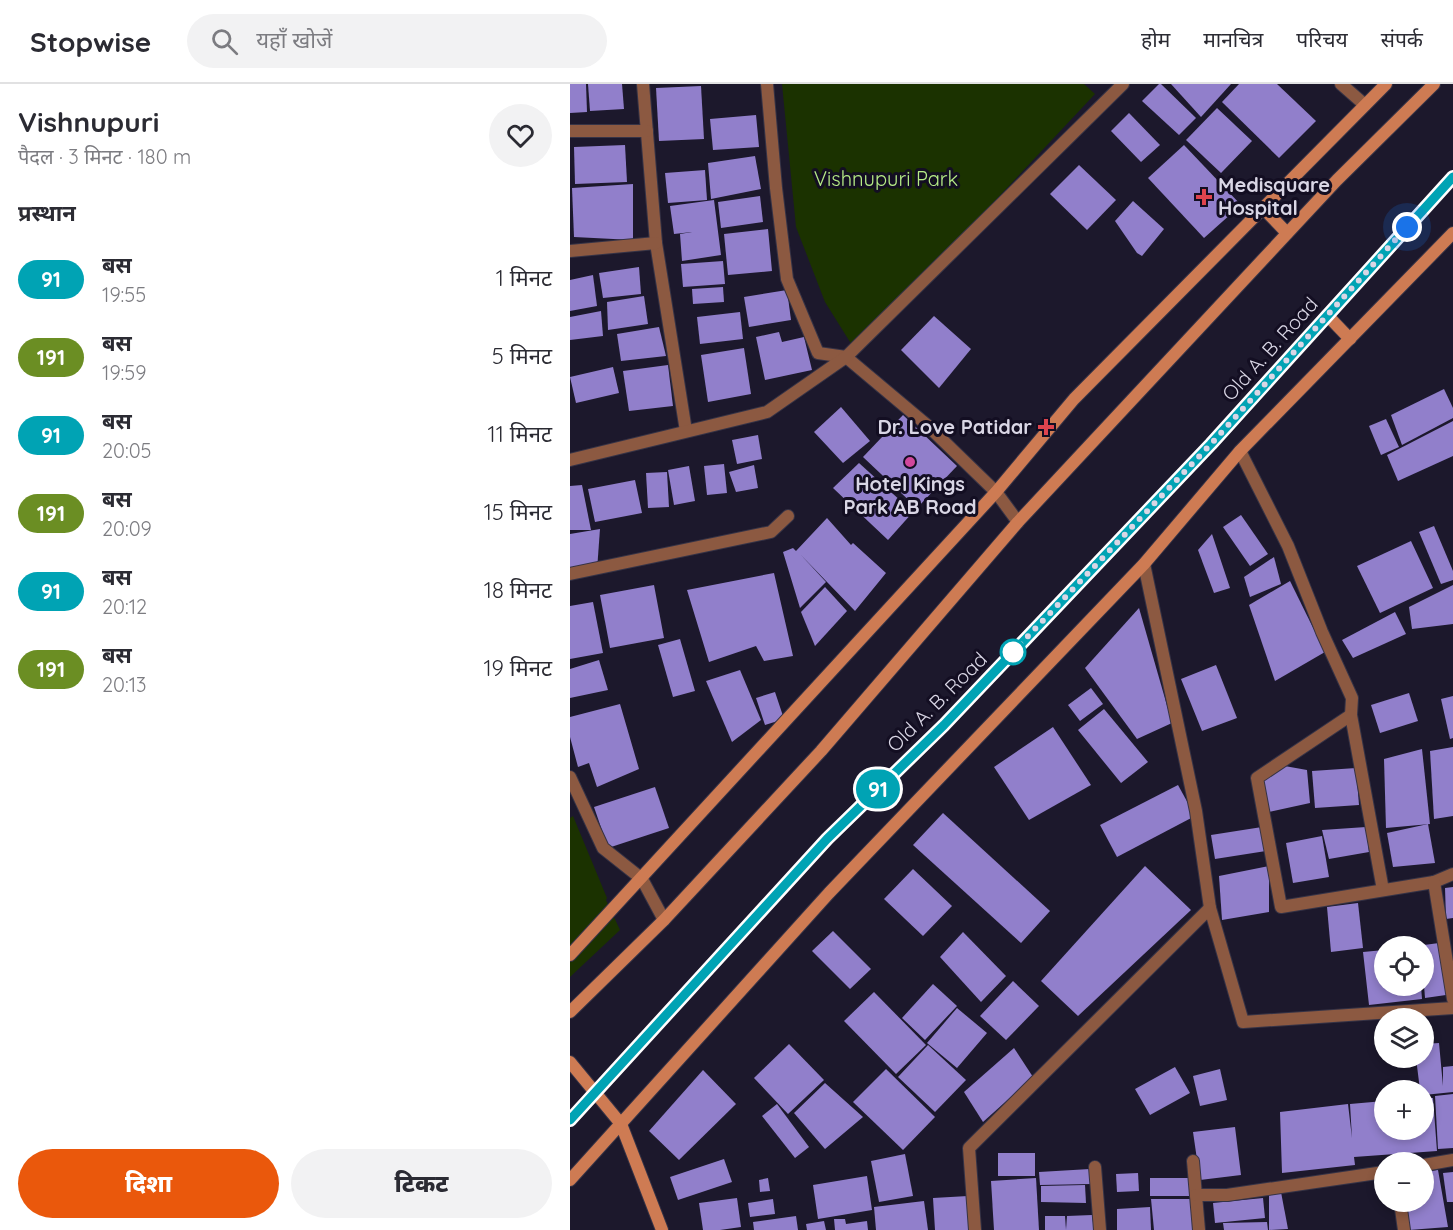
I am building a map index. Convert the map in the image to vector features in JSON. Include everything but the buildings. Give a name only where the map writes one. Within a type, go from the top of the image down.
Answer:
[{"type":"street","points":[[643,84],[657,243],[686,431]]},
{"type":"street","points":[[767,84],[787,279],[818,353],[846,357],[927,424],[996,492],[1018,522]]},
{"type":"street","points":[[1341,84],[1365,105]]},
{"type":"street","points":[[570,955],[996,492],[1074,399],[1386,84]]},
{"type":"street","points":[[570,1012],[664,920],[821,751],[1018,522],[1337,180],[1434,84]]},
{"type":"street","points":[[570,460],[767,412],[846,357],[1117,86]]},
{"type":"street","points":[[570,131],[647,131]]},
{"type":"street","name":"Old A. B. Road","points":[[570,1120],[827,839],[944,725],[1211,444],[1453,177]]},
{"type":"street","points":[[1263,208],[1287,233]]},
{"type":"street","points":[[570,1180],[829,893],[1144,564],[1240,452],[1453,233]]},
{"type":"street","points":[[570,251],[657,243]]},
{"type":"street","points":[[1327,315],[1350,339]]},
{"type":"street","points":[[1240,452],[1288,546],[1322,632],[1352,698],[1351,715],[1383,890]]},
{"type":"street","points":[[570,574],[771,532],[788,516]]},
{"type":"street","points":[[1144,564],[1196,811],[1210,908],[1243,1022],[1453,1008]]},
{"type":"street","points":[[1351,715],[1257,778],[1281,907],[1434,882],[1453,874]]},
{"type":"street","points":[[570,777],[603,848],[642,879],[664,920]]},
{"type":"street","points":[[1434,882],[1453,999]]},
{"type":"street","points":[[975,1230],[969,1148],[1210,908]]},
{"type":"street","points":[[570,1062],[621,1124],[662,1230]]},
{"type":"street","points":[[1434,1163],[1453,1160]]},
{"type":"street","points":[[1193,1161],[1199,1230]]},
{"type":"street","points":[[1095,1167],[1100,1230]]},
{"type":"street","points":[[1196,1195],[1227,1195],[1374,1173]]},
{"type":"street","points":[[1401,1212],[1404,1230]]},
{"type":"green space","name":"Vishnupuri Park","points":[[782,84],[1084,84],[1095,94],[855,350],[825,302],[796,227]]},
{"type":"green space","points":[[573,816],[620,930],[570,977],[570,818]]},
{"type":"bus line","name":"91","points":[[570,1120],[827,839],[944,725],[1211,444],[1453,177]]},
{"type":"place","name":"Medisquare Hospital","points":[[1204,197]]},
{"type":"place","name":"Dr. Love Patidar","points":[[1046,427]]},
{"type":"place","name":"Hotel Kings Park AB Road","points":[[910,462]]},
{"type":"route","points":[[1013,652],[1211,444],[1407,227]]}]
